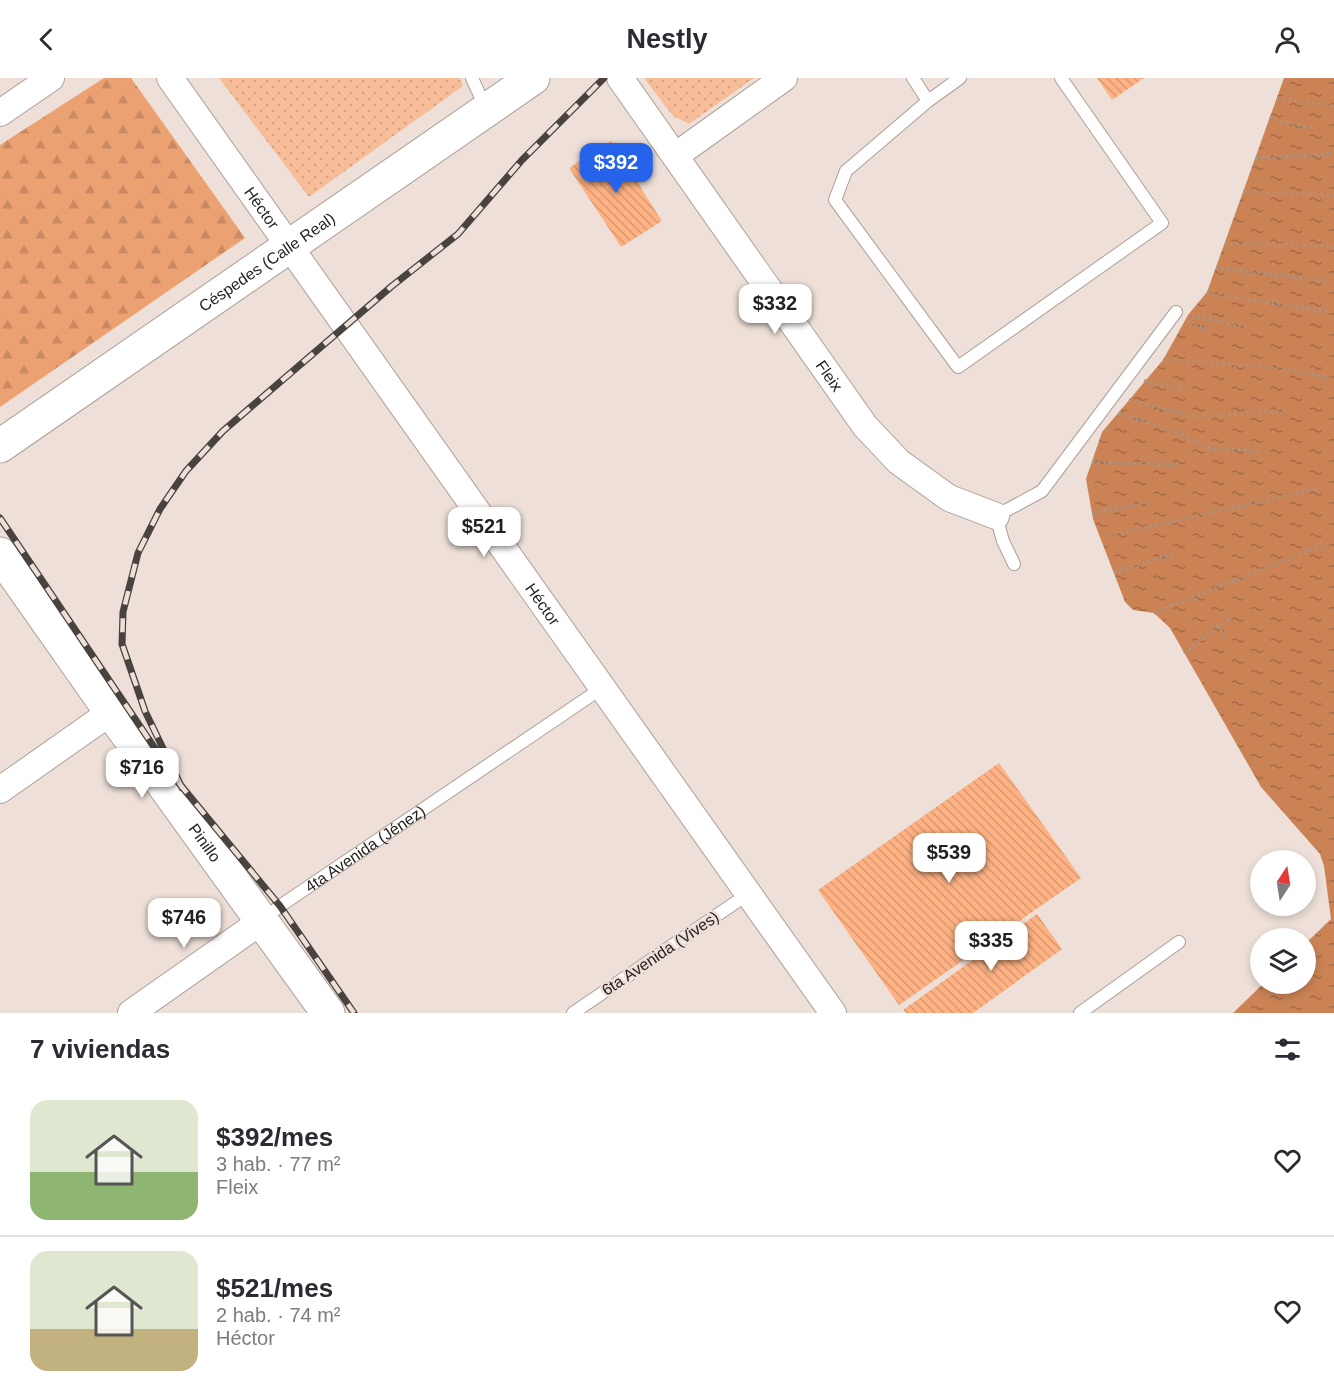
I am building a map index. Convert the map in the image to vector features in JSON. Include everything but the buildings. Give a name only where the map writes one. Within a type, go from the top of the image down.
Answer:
[{"type":"main road","name":"Céspedes (Calle Real)","points":[[0,446],[533,78]]},
{"type":"main road","name":"Pinillo","points":[[0,554],[328,1013]]},
{"type":"street","points":[[0,113],[51,78]]},
{"type":"street","name":"Héctor","points":[[170,78],[833,1013]]},
{"type":"street","name":"Fleix","points":[[620,78],[865,426],[899,462],[949,498],[996,516]]},
{"type":"street","points":[[675,156],[784,78]]},
{"type":"street","points":[[0,790],[111,712]]},
{"type":"street","name":"4ta Avenida (Jénez)","points":[[130,1013],[261,921]]},
{"type":"lane","points":[[472,78],[486,109]]},
{"type":"lane","points":[[913,78],[928,101]]},
{"type":"lane","points":[[960,78],[928,101],[846,171],[835,200],[958,367],[1162,223],[1060,78]]},
{"type":"lane","points":[[1014,564],[1003,541],[996,516],[1042,491],[1183,316]]},
{"type":"lane","name":"4ta Avenida (Jénez)","points":[[261,921],[602,688]]},
{"type":"lane","name":"6ta Avenida (Vives)","points":[[573,1013],[748,894]]},
{"type":"lane","points":[[1080,1013],[1179,942]]},
{"type":"path","points":[[1277,98],[1334,106]]},
{"type":"path","points":[[1269,119],[1312,128]]},
{"type":"path","points":[[1256,158],[1321,155],[1334,152]]},
{"type":"path","points":[[1243,192],[1334,195]]},
{"type":"path","points":[[1225,244],[1334,247]]},
{"type":"path","points":[[1216,268],[1327,281]]},
{"type":"path","points":[[1208,292],[1328,312]]},
{"type":"path","points":[[1183,316],[1250,328]]},
{"type":"path","points":[[1183,316],[1211,332]]},
{"type":"path","points":[[1162,360],[1274,367],[1330,378]]},
{"type":"path","points":[[1144,381],[1182,390],[1181,383]]},
{"type":"path","points":[[1128,400],[1197,417],[1288,410]]},
{"type":"path","points":[[1118,413],[1181,434],[1212,449],[1261,451]]},
{"type":"path","points":[[1092,462],[1181,465]]},
{"type":"path","points":[[1109,536],[1316,489]]},
{"type":"path","points":[[1092,513],[1141,504]]},
{"type":"path","points":[[1154,613],[1325,544]]},
{"type":"path","points":[[1114,573],[1173,554]]},
{"type":"path","points":[[1184,653],[1232,616]]},
{"type":"path","points":[[1217,626],[1225,638]]},
{"type":"shaded area","points":[[219,78],[460,78],[463,86],[309,197]]},
{"type":"shaded area","points":[[644,78],[754,78],[689,124],[673,116]]},
{"type":"green space","points":[[104,78],[131,78],[245,238],[0,407],[0,145]]},
{"type":"water","points":[[1284,78],[1334,78],[1334,1013],[1233,1013],[1253,994],[1316,994],[1316,933],[1331,919],[1324,866],[1320,854],[1261,787],[1170,628],[1154,613],[1133,610],[1125,602],[1093,519],[1086,479],[1102,432],[1163,360],[1188,315],[1207,292]]},
{"type":"railway","points":[[182,788],[145,711],[122,644],[123,612],[138,553],[160,509],[186,471],[223,431],[392,286],[458,234],[522,160],[604,78]]},
{"type":"railway","points":[[0,518],[156,750]]},
{"type":"railway","points":[[178,782],[280,906],[354,1013]]}]
